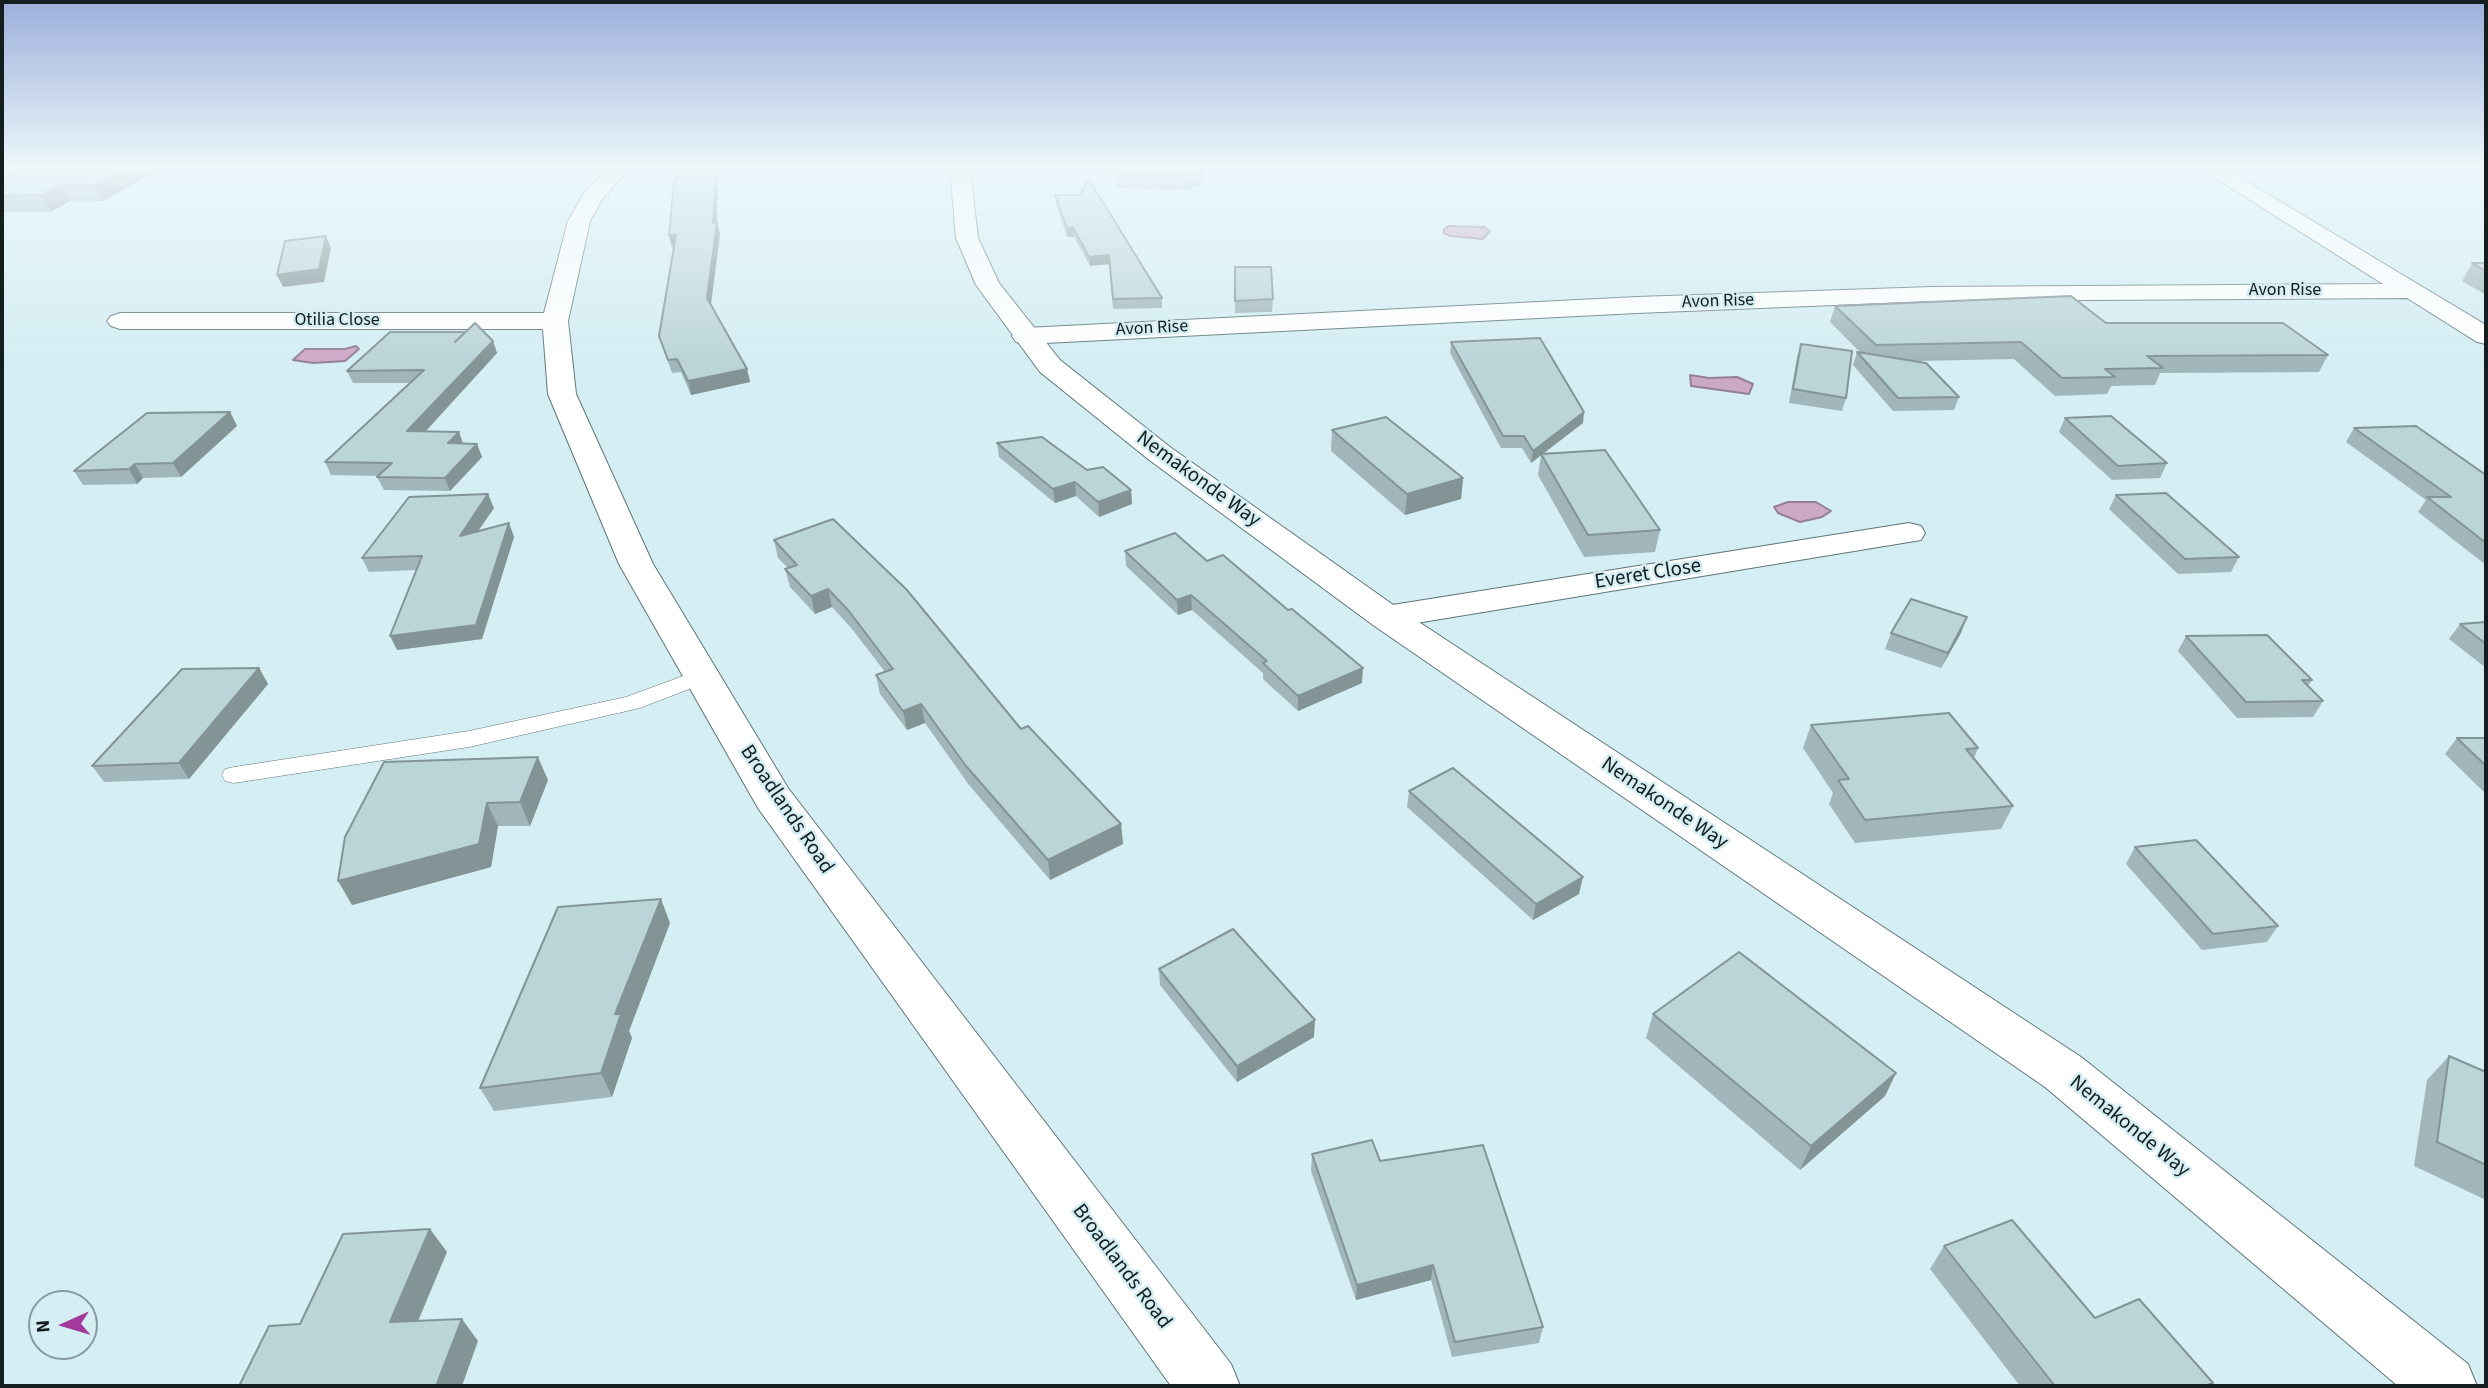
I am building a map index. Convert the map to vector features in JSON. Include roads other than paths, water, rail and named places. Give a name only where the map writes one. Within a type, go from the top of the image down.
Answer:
[{"type":"street","name":"Broadlands Road","points":[[576,234],[555,321],[562,394],[636,564],[773,798],[1209,1386]]},
{"type":"street","name":"Nemakonde Way","points":[[967,234],[988,285],[1049,366],[1158,453],[1386,617],[2063,1072],[2446,1386]]},
{"type":"street","points":[[2318,234],[2486,336]]},
{"type":"street","name":"Avon Rise","points":[[1025,336],[1637,305],[1933,294],[2412,291]]},
{"type":"street","name":"Otilia Close","points":[[120,321],[555,321]]},
{"type":"street","name":"Everet Close","points":[[1386,617],[1909,533]]},
{"type":"lane","points":[[234,775],[469,739],[632,703],[702,676]]}]
